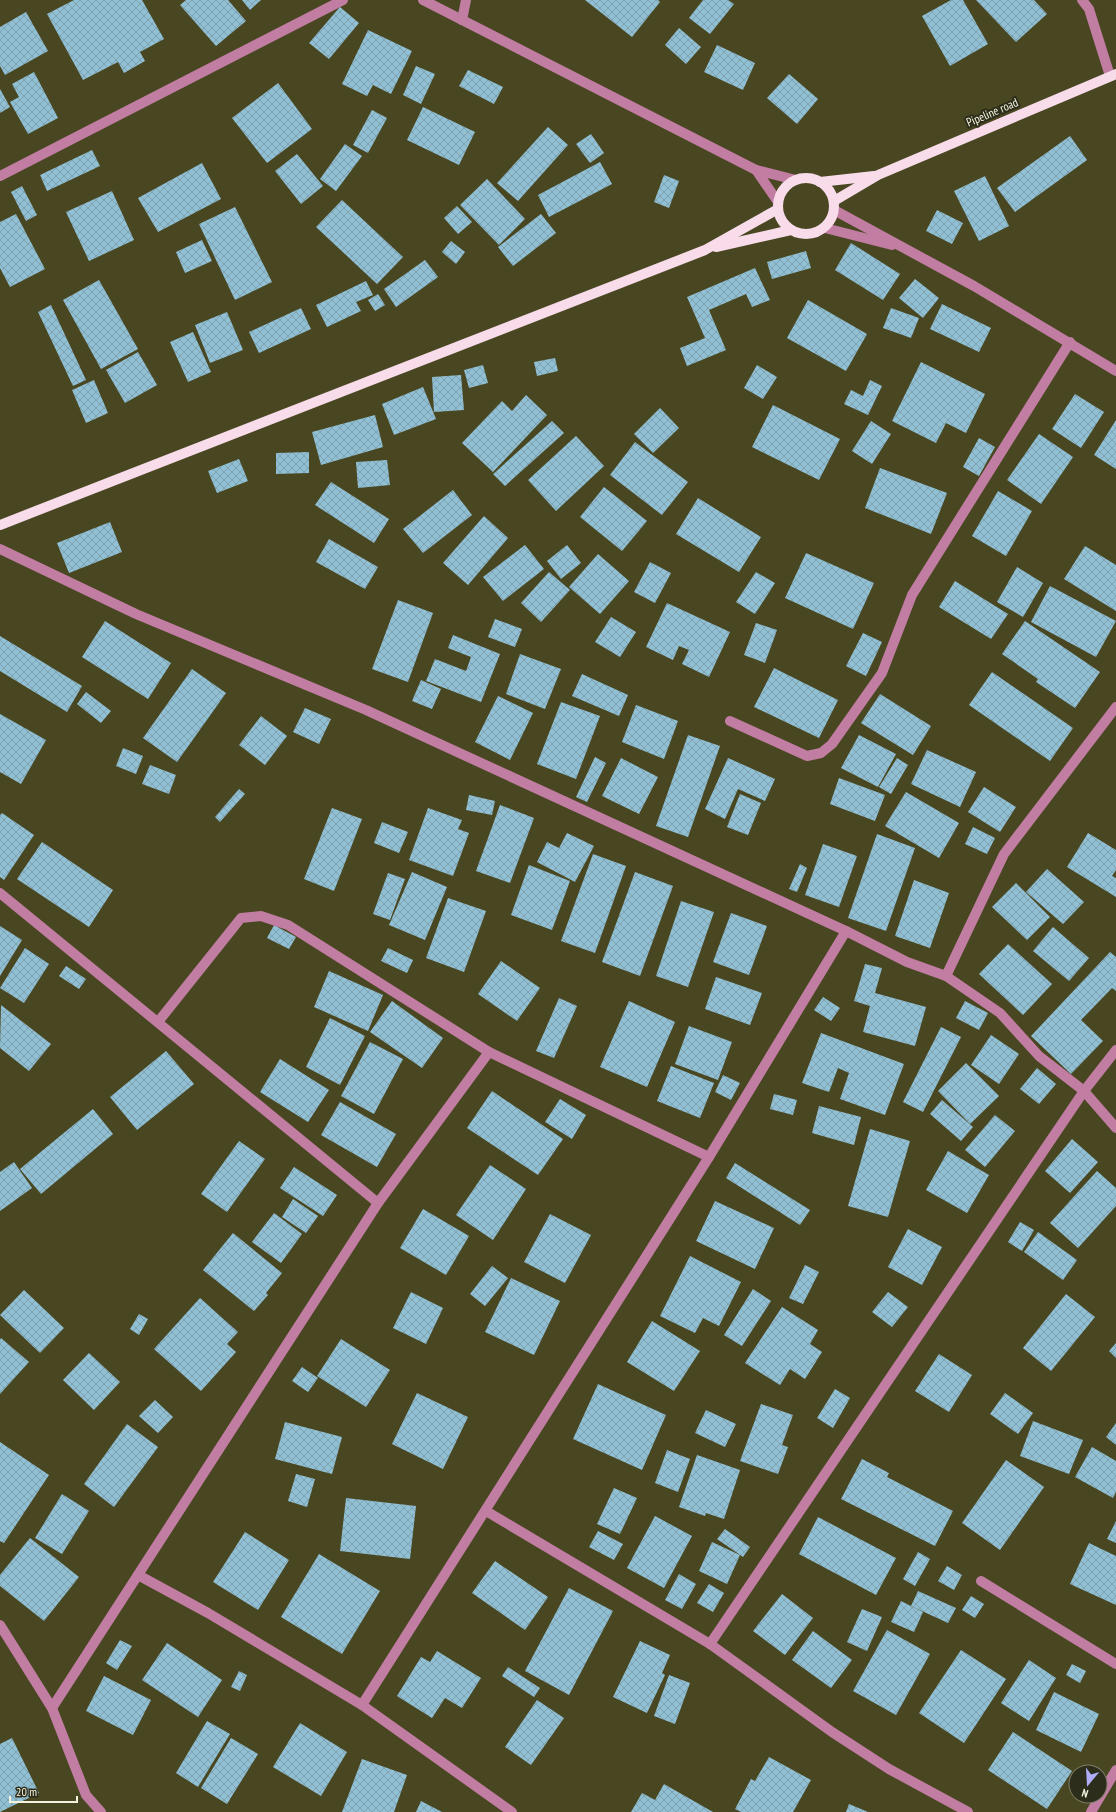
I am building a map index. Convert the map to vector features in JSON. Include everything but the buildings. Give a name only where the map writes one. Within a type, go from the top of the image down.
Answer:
[{"type":"main road","name":"Pipeline road","points":[[878,175],[1113,75]]},
{"type":"main road","points":[[820,182],[878,175]]},
{"type":"main road","points":[[834,206],[878,175]]},
{"type":"main road","points":[[808,178],[820,182],[829,190],[834,206],[831,220],[825,228],[814,233],[802,234],[791,230],[782,221],[778,205],[782,193],[796,180],[808,178]]},
{"type":"main road","points":[[705,250],[778,205]]},
{"type":"main road","points":[[0,525],[705,250],[791,230]]},
{"type":"street","points":[[0,176],[343,0]]},
{"type":"street","points":[[423,0],[756,170],[796,180]]},
{"type":"street","points":[[462,20],[466,0]]},
{"type":"street","points":[[1082,0],[1089,8],[1113,75]]},
{"type":"street","points":[[756,170],[778,205]]},
{"type":"street","points":[[834,206],[1070,342],[1116,371]]},
{"type":"street","points":[[825,228],[908,249]]},
{"type":"street","points":[[730,721],[807,756],[821,753],[832,744],[882,673],[912,595],[1070,342]]},
{"type":"street","points":[[0,549],[136,614],[366,710],[846,931],[907,962],[946,976],[1000,1013],[1039,1056],[1084,1092],[1116,1128]]},
{"type":"street","points":[[946,976],[1004,854],[1116,706]]},
{"type":"street","points":[[0,892],[378,1203]]},
{"type":"street","points":[[158,1022],[241,918],[261,916],[288,925],[488,1052],[709,1157]]},
{"type":"street","points":[[362,1705],[709,1157],[846,931]]},
{"type":"street","points":[[710,1644],[1084,1092],[1116,1050]]},
{"type":"street","points":[[52,1708],[378,1203],[488,1052]]},
{"type":"street","points":[[486,1511],[710,1644],[832,1732],[882,1765],[968,1812]]},
{"type":"street","points":[[138,1575],[208,1613],[362,1705],[512,1812]]},
{"type":"street","points":[[981,1581],[1116,1664]]},
{"type":"street","points":[[0,1625],[52,1708],[86,1795],[101,1812]]},
{"type":"street","points":[[1091,1812],[1116,1770]]}]
